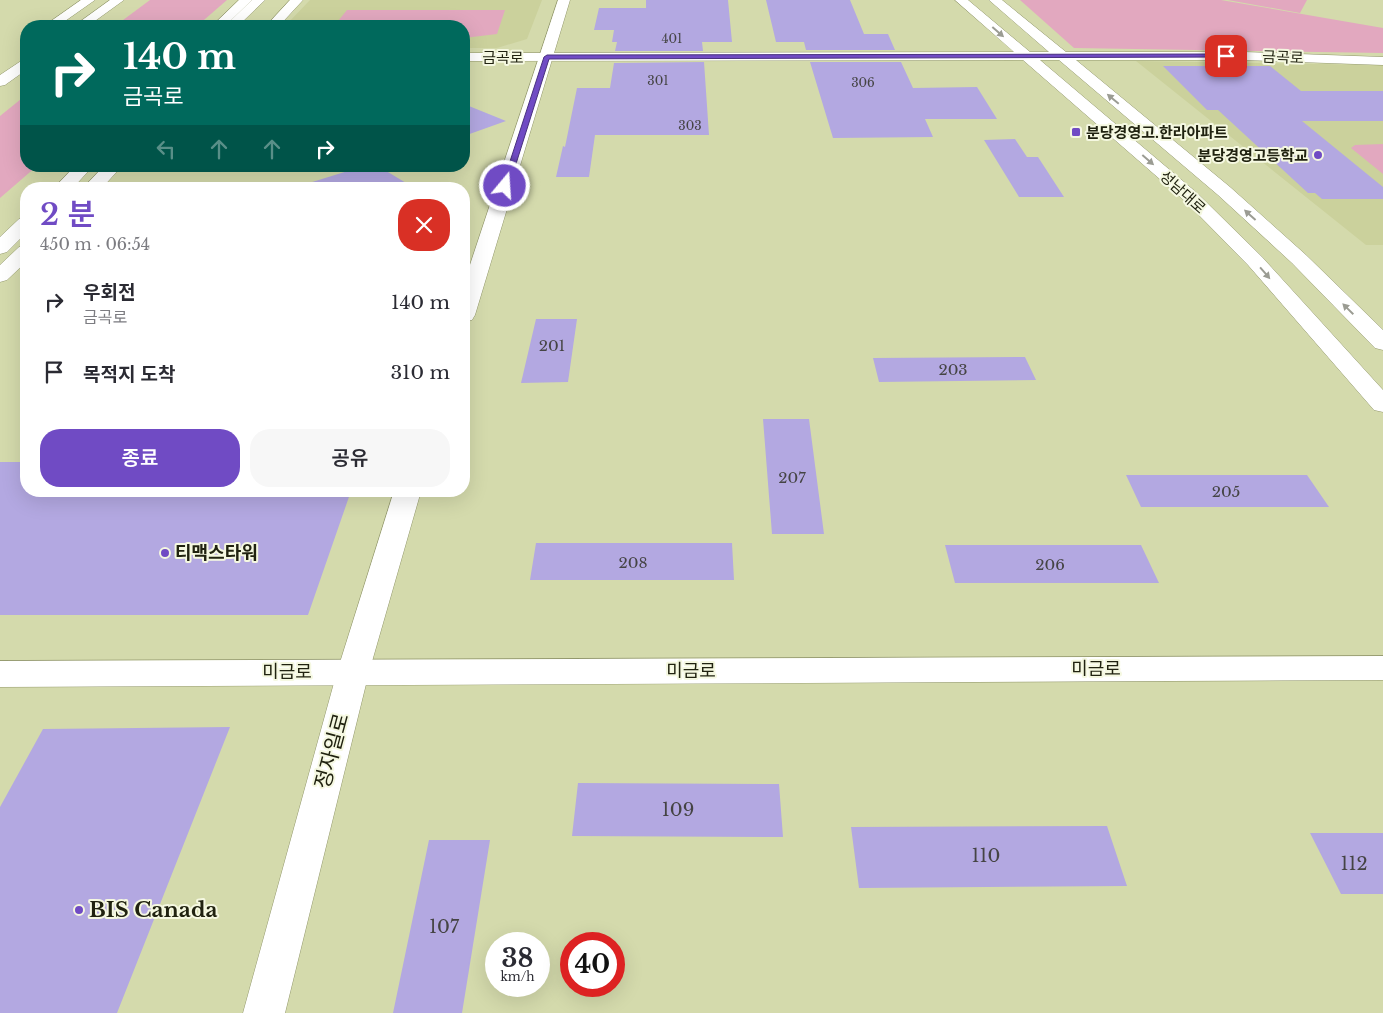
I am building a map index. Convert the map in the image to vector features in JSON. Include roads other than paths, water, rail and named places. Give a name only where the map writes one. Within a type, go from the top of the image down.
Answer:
[{"type":"main road","points":[[59,20],[89,0]]},
{"type":"main road","points":[[89,20],[118,0]]},
{"type":"main road","points":[[224,20],[246,0]]},
{"type":"main road","points":[[237,20],[259,0]]},
{"type":"main road","points":[[269,20],[280,0]]},
{"type":"main road","points":[[271,20],[297,0]]},
{"type":"main road","points":[[470,296],[564,0]]},
{"type":"main road","name":"성남대로","points":[[961,0],[1191,197],[1255,261],[1383,405]]},
{"type":"main road","name":"성남대로","points":[[995,0],[1224,191],[1299,259],[1383,343]]},
{"type":"main road","name":"금곡로","points":[[470,57],[1244,56],[1383,61]]},
{"type":"main road","points":[[0,82],[20,68]]},
{"type":"main road","points":[[69,182],[80,172]]},
{"type":"main road","points":[[98,182],[108,172]]},
{"type":"main road","points":[[0,248],[20,229]]},
{"type":"main road","points":[[0,276],[20,257]]},
{"type":"main road","name":"정자일로","points":[[264,1013],[353,672],[406,497]]},
{"type":"main road","name":"미금로","points":[[0,674],[1383,668]]},
{"type":"place","name":"분당경영고.한라아파트","points":[[1076,132]]},
{"type":"place","name":"분당경영고등학교","points":[[1318,155]]},
{"type":"place","name":"티맥스타워","points":[[165,553]]},
{"type":"place","name":"BIS Canada","points":[[79,910]]}]
